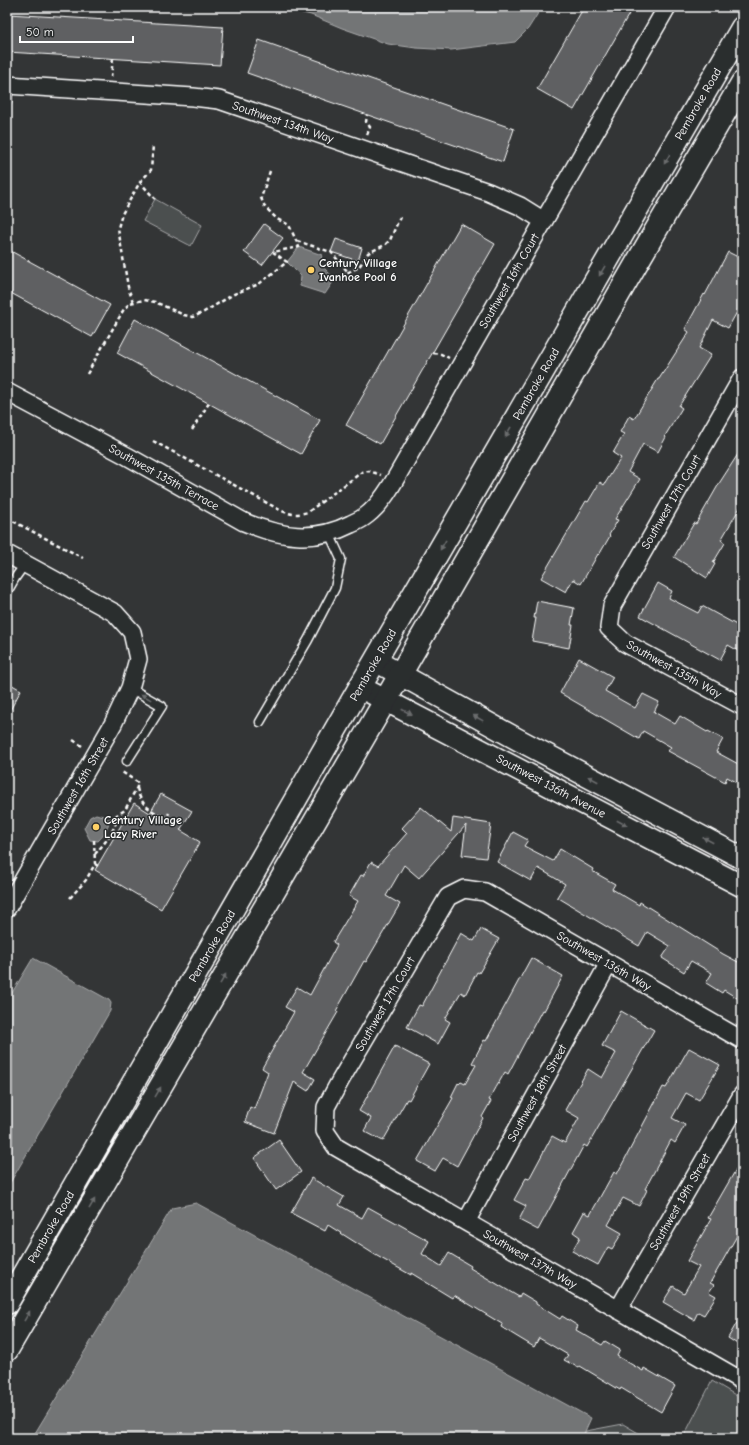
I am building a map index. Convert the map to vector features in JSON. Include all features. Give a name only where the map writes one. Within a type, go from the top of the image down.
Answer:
[{"type":"main road","name":"Pembroke Road","points":[[7,1303],[360,687],[742,28]]},
{"type":"main road","name":"Pembroke Road","points":[[7,1350],[385,701],[742,83]]},
{"type":"street","name":"Southwest 16th Court","points":[[329,533],[340,530],[367,515],[388,491],[667,7]]},
{"type":"street","name":"Southwest 134th Way","points":[[7,91],[193,97],[219,100],[488,192],[520,206],[544,221]]},
{"type":"street","name":"Southwest 17th Court","points":[[608,628],[612,606],[742,378]]},
{"type":"street","name":"Southwest 135th Terrace","points":[[7,392],[127,456],[244,522],[267,531],[294,536],[310,536],[329,533]]},
{"type":"street","points":[[7,554],[26,564]]},
{"type":"street","name":"Southwest 16th Street","points":[[7,908],[113,724],[130,688],[138,659],[132,632],[115,613],[26,564]]},
{"type":"street","name":"Southwest 135th Way","points":[[608,628],[625,643],[742,706]]},
{"type":"street","points":[[376,661],[517,739],[742,858]]},
{"type":"street","name":"Southwest 136th Avenue","points":[[360,687],[497,757],[742,886]]},
{"type":"street","name":"Southwest 17th Court","points":[[325,1131],[326,1107],[340,1081],[448,897],[464,889]]},
{"type":"street","name":"Southwest 136th Way","points":[[464,889],[485,892],[742,1040]]},
{"type":"street","name":"Southwest 18th Street","points":[[466,1222],[609,963]]},
{"type":"street","name":"Southwest 19th Street","points":[[618,1310],[742,1095]]},
{"type":"street","name":"Southwest 137th Way","points":[[325,1131],[336,1146],[618,1310],[742,1380]]},
{"type":"lane","points":[[260,722],[308,640],[336,588],[341,560],[329,533]]},
{"type":"lane","points":[[7,592],[14,578],[26,564]]},
{"type":"lane","points":[[127,761],[162,706],[130,688]]},
{"type":"path","points":[[362,149],[370,127],[366,122],[368,115]]},
{"type":"path","points":[[133,302],[128,287],[118,228],[122,214],[140,182],[151,170],[153,145]]},
{"type":"path","points":[[87,374],[124,309],[130,303],[144,300],[155,302],[184,315],[193,317],[234,294],[259,284],[287,262],[273,252],[299,247],[289,225],[277,219],[265,207],[261,198],[270,171]]},
{"type":"path","points":[[140,182],[155,199]]},
{"type":"path","points":[[335,279],[359,266],[368,253],[378,249],[390,240],[400,217]]},
{"type":"path","points":[[296,241],[331,252],[348,272]]},
{"type":"path","points":[[192,430],[209,404]]},
{"type":"path","points":[[154,441],[280,510],[292,514],[308,512],[362,472],[376,472],[387,478]]},
{"type":"path","points":[[7,518],[83,558]]},
{"type":"path","points":[[73,740],[86,749]]},
{"type":"path","points":[[118,769],[136,782],[139,798],[147,807],[166,820],[169,813]]},
{"type":"path","points":[[109,820],[125,810],[137,787]]},
{"type":"path","points":[[95,854],[104,844],[117,821],[117,815]]},
{"type":"path","points":[[70,898],[86,880],[96,865],[94,840]]},
{"type":"shaded area","points":[[278,7],[542,7],[528,29],[515,42],[451,50],[416,48],[388,44],[342,28],[311,15]]},
{"type":"shaded area","points":[[155,199],[202,225],[191,246],[143,221]]},
{"type":"shaded area","name":"Century Village Ivanhoe Pool 6","points":[[299,247],[322,255],[320,264],[335,279],[325,294],[300,286],[301,276],[287,262]]},
{"type":"shaded area","name":"Century Village Lazy River","points":[[96,814],[109,820],[108,827],[98,841],[90,840],[84,828],[90,817]]},
{"type":"shaded area","points":[[33,958],[109,1000],[111,1003],[110,1011],[7,1188],[7,1001]]},
{"type":"shaded area","points":[[196,1203],[591,1418],[582,1438],[32,1438],[172,1208]]},
{"type":"shaded area","points":[[712,1381],[742,1399],[742,1438],[683,1438]]},
{"type":"shaded area","points":[[623,1424],[647,1438],[582,1438],[586,1431]]},
{"type":"building","points":[[584,7],[633,7],[574,110],[537,89]]},
{"type":"building","points":[[8,14],[223,27],[220,65],[7,52]]},
{"type":"building","points":[[259,40],[514,129],[503,162],[247,73]]},
{"type":"building","points":[[264,224],[283,238],[262,265],[244,252]]},
{"type":"building","points":[[461,224],[495,244],[380,444],[346,425]]},
{"type":"building","points":[[336,239],[362,248],[358,261],[331,252]]},
{"type":"building","points":[[7,249],[110,305],[92,337],[7,291]]},
{"type":"building","points":[[728,252],[742,259],[742,301],[737,312],[728,328],[713,320],[699,348],[711,355],[679,406],[682,408],[665,436],[666,437],[658,452],[643,444],[628,472],[640,479],[615,519],[618,520],[609,535],[610,536],[581,584],[573,579],[566,592],[541,578],[586,501],[588,502],[600,482],[604,485],[621,458],[613,453],[624,434],[620,432],[629,416],[634,419],[689,332],[685,329]]},
{"type":"building","points":[[135,319],[320,420],[301,454],[117,353]]},
{"type":"building","points":[[742,448],[742,504],[721,540],[725,543],[713,563],[715,564],[707,578],[674,557]]},
{"type":"building","points":[[658,583],[672,591],[669,598],[698,613],[702,606],[742,628],[742,653],[728,645],[720,660],[640,616]]},
{"type":"building","points":[[537,601],[574,608],[569,648],[532,641]]},
{"type":"building","points":[[579,658],[613,677],[605,691],[635,708],[643,694],[659,702],[654,712],[675,724],[680,716],[707,732],[708,731],[723,739],[716,752],[742,766],[742,785],[727,777],[725,782],[668,751],[671,747],[643,731],[639,739],[560,693]]},
{"type":"building","points":[[7,682],[21,690],[7,716]]},
{"type":"building","points":[[161,794],[192,811],[180,830],[200,842],[161,909],[95,870],[134,803],[150,813]]},
{"type":"building","points":[[421,807],[451,832],[453,818],[491,824],[486,858],[462,855],[466,825],[419,878],[404,865],[386,896],[400,904],[366,962],[364,961],[336,1011],[338,1012],[303,1072],[315,1079],[308,1091],[294,1082],[274,1133],[245,1122],[250,1107],[254,1109],[268,1072],[262,1068],[294,1012],[285,1007],[297,987],[310,995],[337,945],[333,942],[358,901],[349,896],[361,875],[363,876],[371,862],[378,866],[407,833],[402,828]]},
{"type":"building","points":[[513,832],[528,840],[524,846],[553,861],[560,849],[593,869],[592,871],[615,884],[612,889],[639,905],[640,902],[723,954],[742,964],[742,1001],[724,990],[722,993],[706,983],[712,973],[691,961],[684,972],[662,958],[670,946],[647,932],[639,946],[557,897],[565,884],[538,868],[531,881],[497,862]]},
{"type":"building","points":[[481,929],[499,939],[479,973],[477,972],[465,995],[461,992],[445,1019],[450,1022],[438,1044],[407,1027],[419,1005],[422,1006],[461,933],[474,941]]},
{"type":"building","points":[[531,958],[563,976],[544,1011],[542,1010],[508,1074],[505,1072],[489,1100],[491,1101],[482,1117],[483,1118],[457,1166],[443,1158],[435,1171],[417,1161],[453,1098],[451,1097],[458,1083],[459,1084],[461,1082],[465,1084],[476,1065],[472,1063],[484,1040],[486,1041]]},
{"type":"building","points":[[621,1011],[654,1030],[587,1147],[584,1145],[538,1230],[519,1220],[526,1206],[514,1200],[526,1178],[529,1179],[552,1136],[565,1143],[579,1118],[565,1110],[588,1069],[602,1078],[616,1053],[602,1046]]},
{"type":"building","points":[[395,1046],[429,1064],[409,1100],[407,1099],[383,1141],[364,1131],[371,1118],[359,1111]]},
{"type":"building","points":[[689,1048],[720,1065],[699,1100],[686,1093],[672,1118],[685,1125],[675,1143],[671,1140],[645,1189],[647,1190],[639,1206],[623,1198],[608,1225],[622,1233],[612,1249],[608,1247],[598,1265],[572,1251],[580,1237],[573,1232],[584,1212],[590,1215],[614,1172],[617,1174],[663,1087],[666,1088]]},
{"type":"building","points":[[279,1140],[301,1172],[276,1190],[254,1158]]},
{"type":"building","points":[[742,1159],[742,1236],[738,1234],[710,1283],[714,1285],[709,1292],[716,1296],[704,1315],[698,1312],[694,1320],[663,1302],[673,1286],[684,1293],[699,1267],[687,1261],[711,1219],[708,1218]]},
{"type":"building","points":[[311,1178],[344,1197],[339,1205],[362,1218],[368,1207],[429,1241],[422,1254],[441,1266],[449,1253],[471,1266],[470,1268],[519,1297],[521,1293],[560,1319],[562,1316],[578,1326],[576,1330],[602,1345],[605,1341],[620,1350],[617,1356],[643,1371],[644,1368],[675,1386],[661,1412],[580,1366],[579,1368],[564,1360],[568,1355],[539,1338],[534,1347],[501,1327],[502,1324],[454,1295],[452,1298],[411,1273],[411,1275],[377,1256],[328,1225],[325,1231],[291,1213]]},
{"type":"building","points":[[742,1314],[742,1347],[728,1338]]},
{"type":"place","name":"Century Village Ivanhoe Pool 6","points":[[311,270]]},
{"type":"place","name":"Century Village Lazy River","points":[[96,827]]}]
